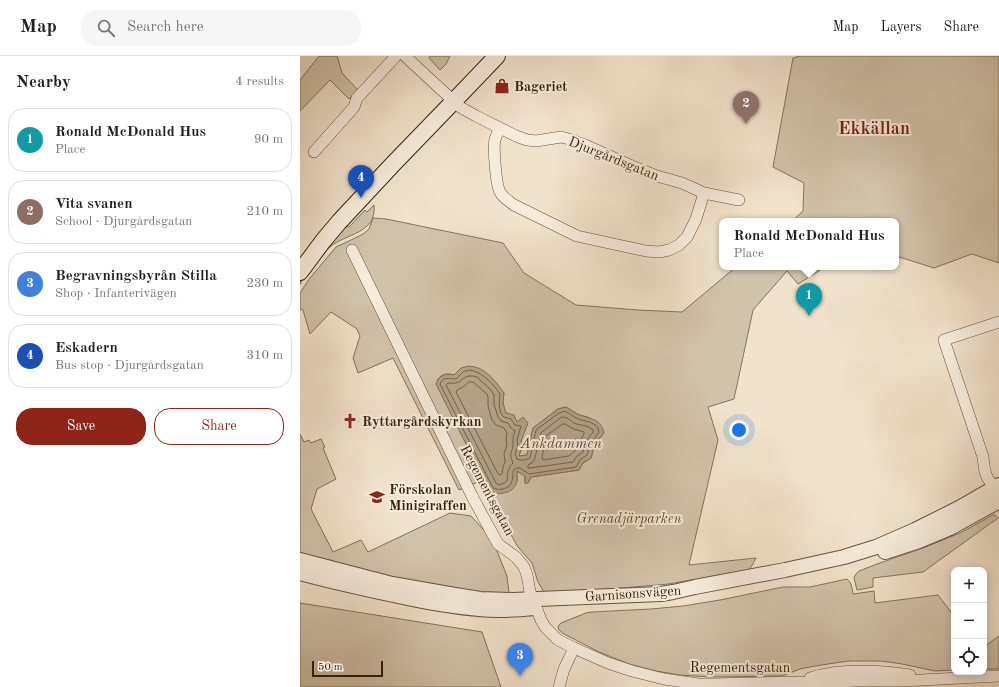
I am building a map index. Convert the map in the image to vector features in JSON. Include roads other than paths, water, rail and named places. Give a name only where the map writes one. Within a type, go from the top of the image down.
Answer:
[{"type":"main road","points":[[300,272],[339,222],[394,163],[486,56]]},
{"type":"main road","points":[[300,255],[314,238],[451,98],[497,56]]},
{"type":"street","points":[[314,152],[354,108],[357,98],[396,56]]},
{"type":"street","name":"Djurgårdsgatan","points":[[406,56],[468,112],[527,140],[536,141],[561,137],[569,139],[639,169],[682,183],[704,193],[739,200]]},
{"type":"street","points":[[500,128],[495,141],[495,161],[500,194],[514,205],[577,236],[646,251],[660,252],[669,250],[679,245],[687,237],[696,219],[704,193]]},
{"type":"street","name":"Regementsgatan","points":[[352,250],[494,538],[498,544],[516,557],[524,567],[534,604],[545,627],[558,640],[614,665],[644,674],[664,679],[705,684],[800,682],[819,675],[833,673],[857,680],[892,672],[923,679],[999,676]]},
{"type":"street","points":[[998,492],[992,467],[983,457],[944,340],[999,322]]},
{"type":"street","name":"Garnisonsvägen","points":[[300,574],[372,591],[443,605],[479,610],[513,610],[534,604],[661,594],[825,562],[860,552],[897,538],[998,492]]},
{"type":"street","name":"Garnisonsvägen","points":[[300,560],[392,584],[480,599],[513,600],[534,604]]},
{"type":"street","points":[[559,687],[564,669],[574,648]]},
{"type":"water","name":"Ankdammen","points":[[469,366],[479,368],[491,377],[498,385],[504,393],[503,403],[506,413],[514,415],[517,422],[523,417],[528,423],[521,441],[523,444],[519,456],[527,455],[533,428],[558,409],[566,407],[576,414],[595,420],[603,428],[604,433],[595,444],[591,458],[583,463],[579,470],[531,477],[528,483],[525,483],[525,476],[517,471],[517,481],[513,489],[502,493],[490,492],[436,384],[443,375],[454,375],[461,368]]},
{"type":"place","name":"Bageriet","points":[[502,86]]},
{"type":"place","name":"Vita svanen","points":[[746,124]]},
{"type":"place","name":"Eskadern","points":[[361,198]]},
{"type":"place","name":"Ronald McDonald Hus","points":[[809,316]]},
{"type":"place","name":"Ryttargårdskyrkan","points":[[350,421]]},
{"type":"place","name":"Förskolan Minigiraffen","points":[[377,497]]},
{"type":"place","name":"Begravningsbyrån Stilla","points":[[520,676]]},
{"type":"district","name":"Ekkällan","points":[[874,128]]},
{"type":"park label","name":"Grenadjärparken","points":[[629,518]]}]
